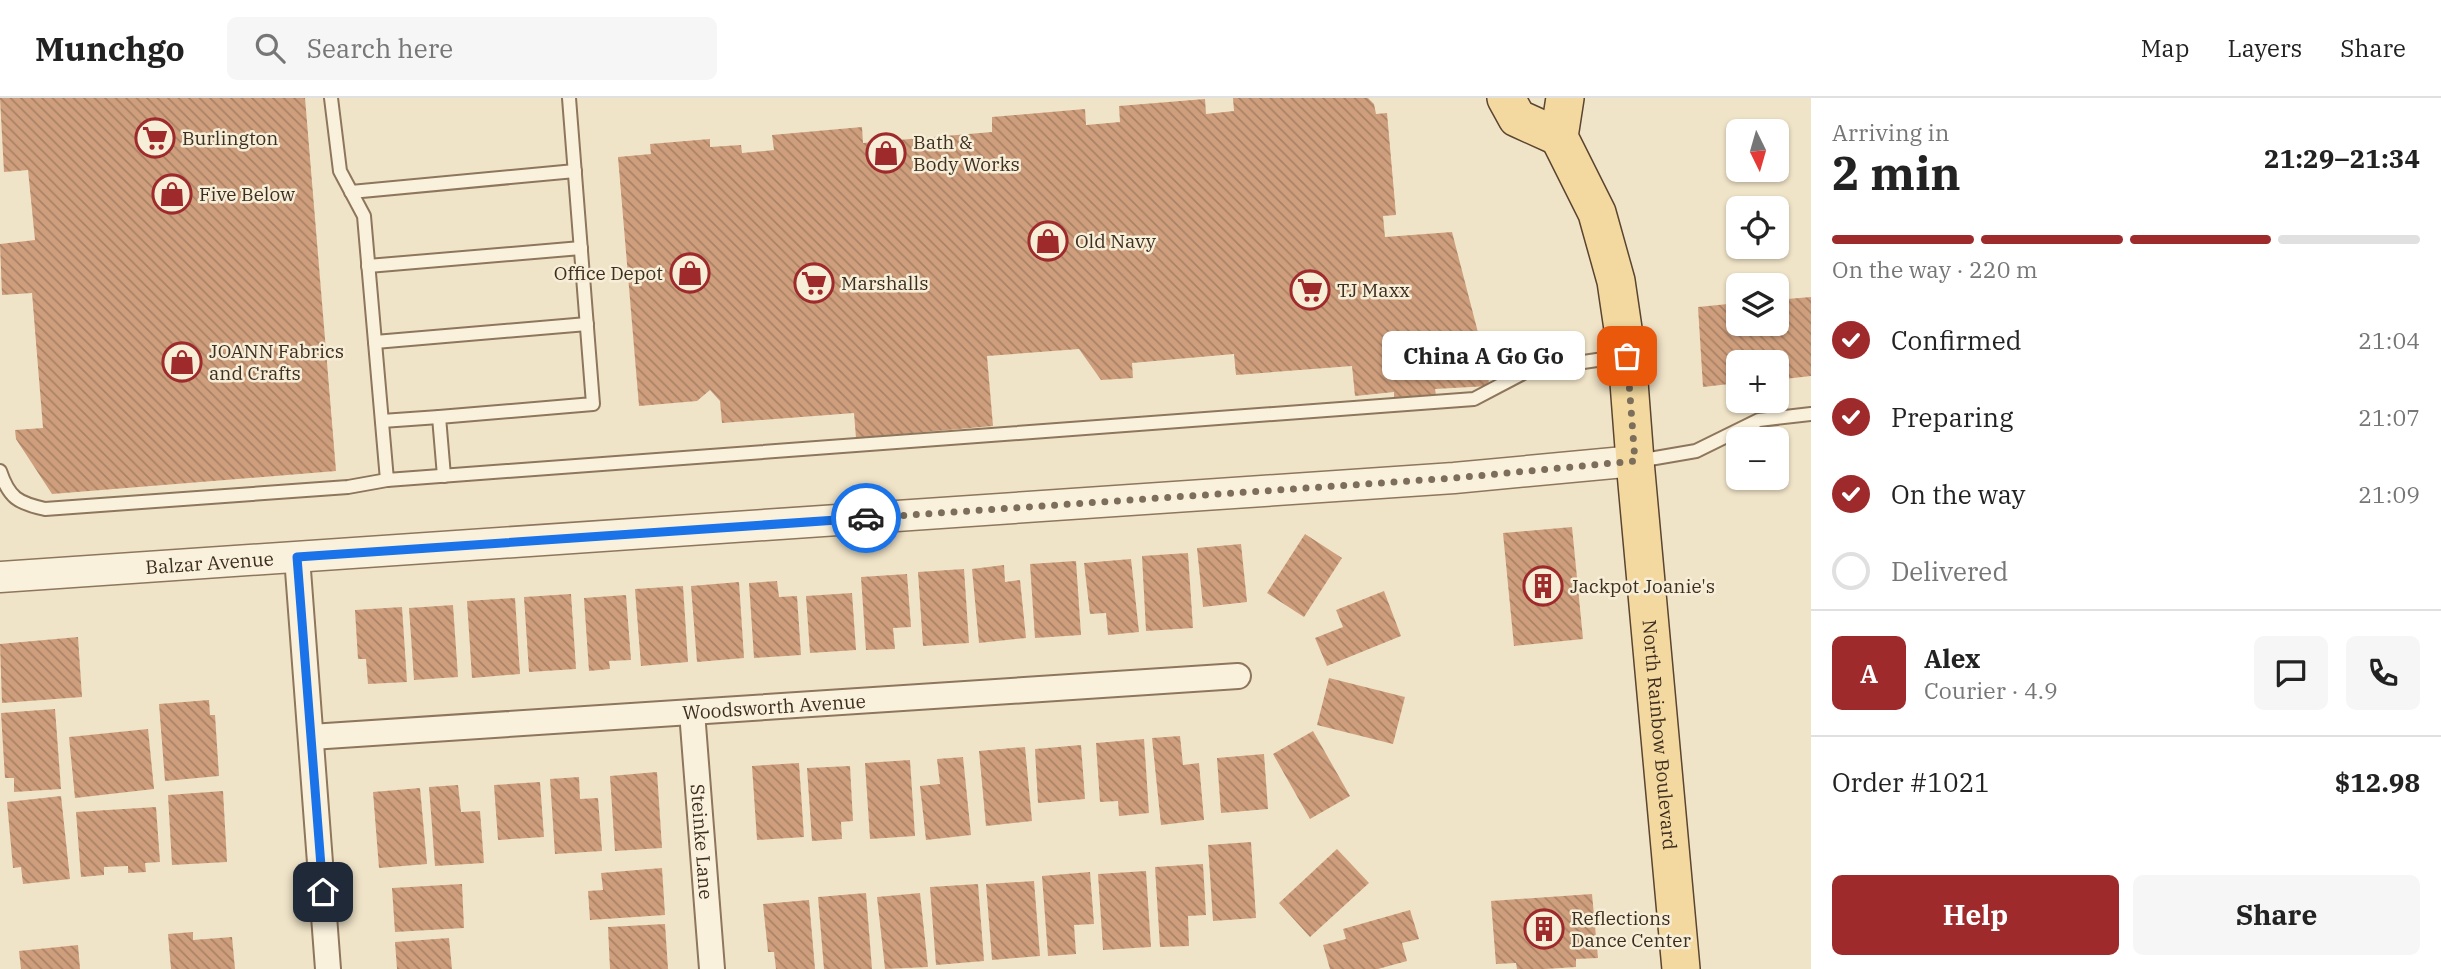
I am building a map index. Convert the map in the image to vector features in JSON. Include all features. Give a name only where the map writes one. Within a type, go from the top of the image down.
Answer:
[{"type":"main road","points":[[1506,98],[1517,118],[1559,137],[1565,98]]},
{"type":"main road","name":"North Rainbow Boulevard","points":[[1559,137],[1597,213],[1616,281],[1627,356],[1681,969]]},
{"type":"street","name":"Balzar Avenue","points":[[0,577],[1454,478],[1635,461]]},
{"type":"street","points":[[297,557],[328,969]]},
{"type":"street","name":"Woodsworth Avenue","points":[[311,737],[1238,676]]},
{"type":"street","name":"Steinke Lane","points":[[692,712],[712,969]]},
{"type":"lane","points":[[331,98],[340,171],[364,216],[387,480]]},
{"type":"lane","points":[[382,421],[593,404],[569,98]]},
{"type":"lane","points":[[351,192],[575,171]]},
{"type":"lane","points":[[368,265],[581,248]]},
{"type":"lane","points":[[375,342],[587,324]]},
{"type":"lane","points":[[0,471],[6,489],[22,504],[45,509],[348,487],[387,480],[1475,399],[1529,370],[1627,356]]},
{"type":"lane","points":[[1635,461],[1696,451],[1759,420],[1811,414]]},
{"type":"lane","points":[[439,417],[444,476]]},
{"type":"building","name":"JOANN Fabrics and Crafts","points":[[0,98],[305,98],[336,471],[52,494],[16,439],[15,430],[43,428],[32,293],[2,295],[0,244],[35,240],[28,170],[4,172]]},
{"type":"building","points":[[1233,98],[1368,98],[1374,104],[1376,114],[1387,113],[1396,215],[1383,216],[1385,237],[1452,232],[1482,348],[1486,350],[1489,386],[1435,389],[1436,395],[1394,399],[1394,392],[1355,396],[1352,366],[1236,375],[1234,354],[1132,363],[1133,378],[1101,380],[1079,349],[987,356],[993,426],[856,438],[854,413],[722,423],[720,401],[710,390],[697,401],[639,406],[618,157],[651,154],[650,144],[710,139],[710,147],[741,145],[742,153],[774,150],[772,135],[862,127],[863,143],[992,132],[992,117],[1085,109],[1086,125],[1120,122],[1119,106],[1205,99],[1206,114],[1234,111]]},
{"type":"building","points":[[1811,297],[1811,376],[1789,379],[1789,350],[1726,350],[1726,384],[1703,387],[1698,307],[1726,304],[1726,336],[1789,336],[1789,299]]},
{"type":"building","name":"Jackpot Joanie's","points":[[1572,527],[1583,639],[1514,646],[1503,533]]},
{"type":"building","points":[[1305,534],[1342,558],[1304,617],[1267,593]]},
{"type":"building","points":[[1241,544],[1247,602],[1203,607],[1197,548]]},
{"type":"building","points":[[1188,553],[1193,628],[1146,631],[1142,556]]},
{"type":"building","points":[[1131,559],[1139,632],[1108,635],[1106,613],[1090,614],[1084,563]]},
{"type":"building","points":[[1076,561],[1081,635],[1035,638],[1030,564]]},
{"type":"building","points":[[1004,565],[1005,582],[1020,580],[1026,638],[979,643],[972,569]]},
{"type":"building","points":[[964,569],[969,643],[923,646],[918,572]]},
{"type":"building","points":[[907,574],[911,627],[893,628],[895,649],[866,650],[861,577]]},
{"type":"building","points":[[777,581],[779,597],[797,596],[801,655],[754,658],[749,583]]},
{"type":"building","points":[[739,582],[744,658],[697,662],[691,586]]},
{"type":"building","points":[[683,586],[688,662],[641,666],[635,589]]},
{"type":"building","points":[[1384,591],[1401,636],[1327,666],[1315,638],[1343,627],[1336,610]]},
{"type":"building","points":[[852,593],[856,650],[810,653],[806,596]]},
{"type":"building","points":[[571,594],[576,669],[529,672],[524,597]]},
{"type":"building","points":[[626,595],[631,660],[609,661],[610,669],[589,671],[584,598]]},
{"type":"building","points":[[515,598],[520,674],[472,678],[467,601]]},
{"type":"building","points":[[453,605],[458,677],[414,680],[409,608]]},
{"type":"building","points":[[402,607],[407,682],[368,684],[366,659],[358,659],[355,610]]},
{"type":"building","points":[[78,637],[82,697],[2,703],[0,644]]},
{"type":"building","points":[[1329,678],[1405,697],[1393,744],[1317,725]]},
{"type":"building","points":[[209,700],[210,715],[215,715],[219,776],[165,781],[159,704]]},
{"type":"building","points":[[55,709],[61,789],[14,792],[14,778],[5,778],[1,713]]},
{"type":"building","points":[[148,729],[154,789],[75,798],[69,737]]},
{"type":"building","points":[[1313,731],[1350,796],[1310,819],[1273,754]]},
{"type":"building","points":[[1180,736],[1183,765],[1199,763],[1204,820],[1161,825],[1152,738]]},
{"type":"building","points":[[1144,739],[1149,813],[1119,816],[1118,801],[1100,802],[1096,743]]},
{"type":"building","points":[[1081,745],[1085,799],[1038,803],[1035,749]]},
{"type":"building","points":[[1025,747],[1032,821],[986,826],[979,751]]},
{"type":"building","points":[[1264,754],[1268,809],[1221,813],[1217,758]]},
{"type":"building","points":[[963,757],[971,835],[926,840],[920,786],[940,784],[937,759]]},
{"type":"building","points":[[910,760],[915,836],[870,839],[865,763]]},
{"type":"building","points":[[799,763],[804,837],[757,840],[752,766]]},
{"type":"building","points":[[850,766],[853,821],[841,822],[842,839],[812,841],[807,768]]},
{"type":"building","points":[[657,772],[662,848],[615,851],[610,776]]},
{"type":"building","points":[[579,777],[580,799],[598,798],[602,851],[555,854],[550,779]]},
{"type":"building","points":[[540,782],[544,837],[498,840],[494,785]]},
{"type":"building","points":[[458,785],[461,812],[480,811],[484,863],[435,866],[429,787]]},
{"type":"building","points":[[420,788],[427,864],[379,868],[373,792]]},
{"type":"building","points":[[223,791],[227,862],[172,865],[168,795]]},
{"type":"building","points":[[61,796],[70,879],[23,884],[21,867],[13,868],[7,802]]},
{"type":"building","points":[[156,807],[160,862],[145,863],[146,872],[128,873],[128,866],[104,867],[104,875],[81,877],[76,812]]},
{"type":"building","points":[[1251,842],[1256,918],[1213,921],[1208,845]]},
{"type":"building","points":[[1337,849],[1369,883],[1310,937],[1279,903]]},
{"type":"building","points":[[1203,864],[1206,915],[1188,916],[1189,946],[1160,947],[1155,867]]},
{"type":"building","points":[[662,868],[665,915],[590,920],[588,891],[603,890],[601,873]]},
{"type":"building","points":[[1146,871],[1151,947],[1103,950],[1098,874]]},
{"type":"building","points":[[1090,872],[1094,924],[1074,925],[1076,954],[1048,956],[1042,876]]},
{"type":"building","points":[[1034,881],[1040,956],[992,960],[986,884]]},
{"type":"building","points":[[462,884],[464,928],[395,932],[392,888]]},
{"type":"building","points":[[978,884],[984,961],[936,965],[930,887]]},
{"type":"building","points":[[866,893],[872,969],[824,969],[818,897]]},
{"type":"building","points":[[920,893],[928,967],[885,969],[877,897]]},
{"type":"building","name":"Reflections Dance Center","points":[[1592,894],[1598,958],[1576,959],[1576,967],[1545,969],[1517,969],[1516,963],[1496,964],[1491,901]]},
{"type":"building","points":[[809,900],[815,969],[776,969],[774,952],[768,952],[763,904]]},
{"type":"building","points":[[1410,910],[1419,939],[1402,943],[1407,961],[1378,969],[1330,969],[1323,945],[1346,939],[1343,929]]},
{"type":"building","points":[[665,924],[668,969],[610,969],[608,927]]},
{"type":"building","points":[[193,932],[193,940],[232,937],[235,969],[171,969],[168,934]]},
{"type":"building","points":[[449,938],[452,969],[397,969],[395,942]]},
{"type":"building","points":[[78,945],[80,969],[21,969],[19,951]]},
{"type":"way so far","points":[[866,518],[1454,478],[1635,461],[1627,356]]},
{"type":"place","name":"Burlington","points":[[155,138]]},
{"type":"place","name":"Bath & Body Works","points":[[886,153]]},
{"type":"place","name":"Five Below","points":[[172,194]]},
{"type":"place","name":"Old Navy","points":[[1048,241]]},
{"type":"place","name":"Office Depot","points":[[690,273]]},
{"type":"place","name":"Marshalls","points":[[814,283]]},
{"type":"place","name":"TJ Maxx","points":[[1310,290]]},
{"type":"place","name":"China A Go Go","points":[[1627,356]]},
{"type":"place","name":"JOANN Fabrics and Crafts","points":[[182,362]]},
{"type":"place","name":"Jackpot Joanie's","points":[[1543,586]]},
{"type":"place","name":"Reflections Dance Center","points":[[1544,929]]},
{"type":"route","points":[[323,892],[297,557],[866,518]]}]
